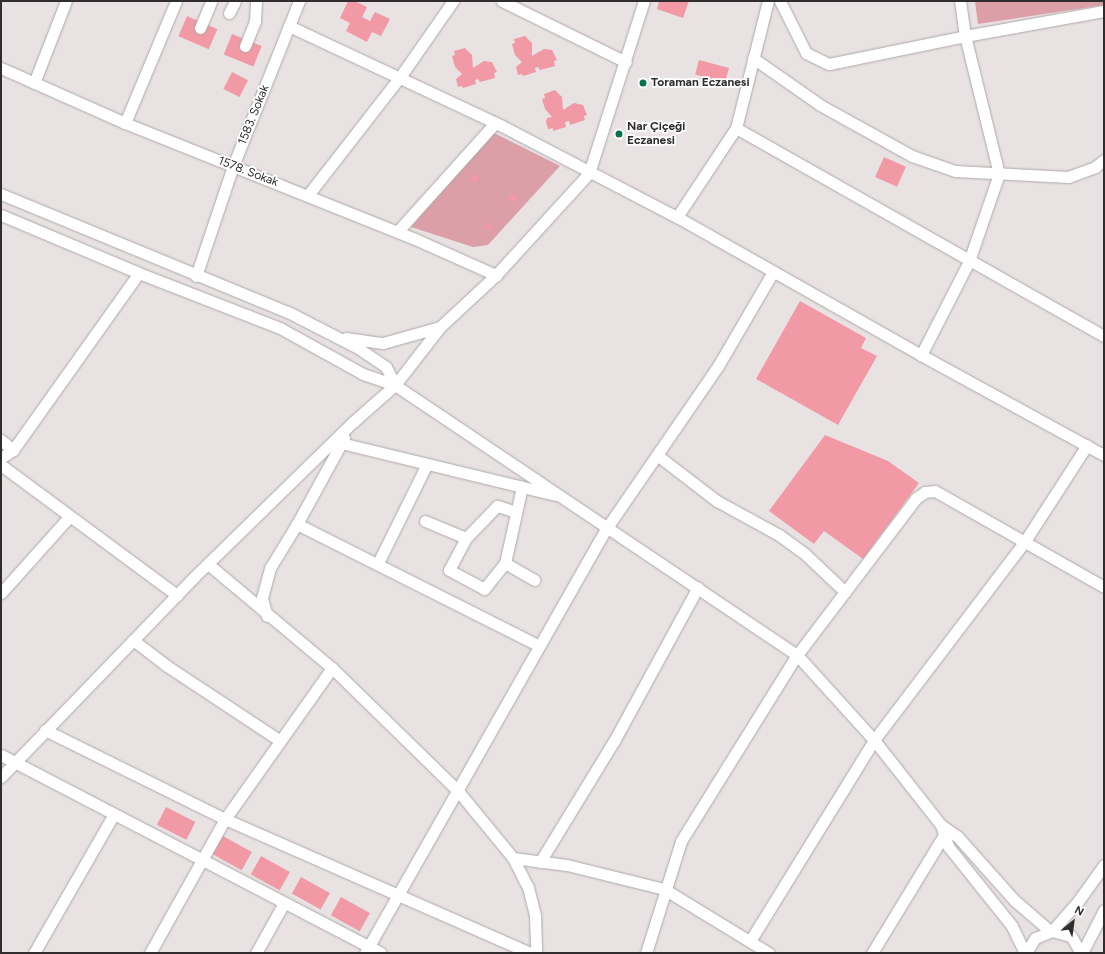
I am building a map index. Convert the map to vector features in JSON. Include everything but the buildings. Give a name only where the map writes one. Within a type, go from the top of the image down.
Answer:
[{"type":"street","points":[[34,83],[66,1]]},
{"type":"street","points":[[125,123],[176,1]]},
{"type":"street","points":[[230,13],[235,1]]},
{"type":"street","points":[[245,46],[255,20],[256,1]]},
{"type":"street","name":"1583. Sokak","points":[[196,276],[234,166],[299,1]]},
{"type":"street","points":[[308,195],[400,77],[453,1]]},
{"type":"street","points":[[502,1],[626,62]]},
{"type":"street","points":[[677,217],[736,128],[768,1]]},
{"type":"street","points":[[780,1],[806,53],[829,64],[965,36],[1104,11]]},
{"type":"street","points":[[921,356],[969,261],[1000,174],[965,36],[960,1]]},
{"type":"street","points":[[200,28],[211,2]]},
{"type":"street","points":[[1,777],[45,730],[208,564],[352,422],[394,385],[440,327],[496,275],[589,173],[645,3]]},
{"type":"street","points":[[289,26],[495,123],[589,173],[677,217],[921,356],[1104,455]]},
{"type":"street","points":[[753,58],[820,105],[912,156],[955,171],[1068,177],[1099,169],[1104,160]]},
{"type":"street","name":"1578. Sokak","points":[[1,68],[125,123],[308,195],[496,275]]},
{"type":"street","points":[[397,232],[495,123]]},
{"type":"street","points":[[736,128],[1104,336]]},
{"type":"street","points":[[1,194],[196,276],[288,312],[337,337],[386,366],[394,385]]},
{"type":"street","points":[[1,215],[139,273],[280,328],[363,374],[394,385],[608,526],[797,655],[874,740],[942,830],[948,846],[1012,926],[1025,953]]},
{"type":"street","points":[[367,950],[538,645],[608,526],[718,366],[773,272]]},
{"type":"street","points":[[1,458],[13,450],[139,273]]},
{"type":"street","points":[[337,337],[383,343],[440,327]]},
{"type":"street","points":[[267,616],[262,598],[270,568],[297,524],[352,422]]},
{"type":"street","points":[[1,440],[13,450]]},
{"type":"street","points":[[341,443],[564,497]]},
{"type":"street","points":[[750,941],[874,740],[1025,541],[1087,445]]},
{"type":"street","points":[[657,454],[717,500],[779,535],[805,554],[844,592]]},
{"type":"street","points":[[378,563],[427,464]]},
{"type":"street","points":[[1,465],[69,517],[177,595]]},
{"type":"street","points":[[516,512],[497,506],[466,538],[449,570],[484,589],[505,563],[522,487]]},
{"type":"street","points":[[646,953],[664,889],[680,841],[797,655],[916,498],[925,492],[935,491],[1104,587]]},
{"type":"street","points":[[1,593],[69,517]]},
{"type":"street","points":[[425,521],[466,538]]},
{"type":"street","points":[[297,524],[378,563],[538,645]]},
{"type":"street","points":[[505,563],[534,580]]},
{"type":"street","points":[[208,564],[267,616],[332,668],[458,790],[513,858],[528,887],[535,916],[536,953]]},
{"type":"street","points":[[540,862],[614,741],[698,588]]},
{"type":"street","points":[[133,640],[167,666],[279,740]]},
{"type":"street","points":[[150,953],[225,819],[279,740],[332,668]]},
{"type":"street","points":[[45,730],[66,743],[225,819],[530,953]]},
{"type":"street","points":[[1,755],[284,903],[367,950],[381,953]]},
{"type":"street","points":[[34,953],[114,814]]},
{"type":"street","points":[[942,830],[957,836],[1014,900],[1051,931],[1071,936],[1082,953],[1104,910]]},
{"type":"street","points":[[872,953],[942,830]]},
{"type":"street","points":[[513,858],[567,865],[664,889],[769,953]]},
{"type":"street","points":[[1025,953],[1035,938],[1051,931],[1080,900],[1104,865]]},
{"type":"street","points":[[256,953],[284,903]]},
{"type":"shaded area","points":[[975,1],[1104,1],[1104,5],[978,24]]},
{"type":"shaded area","points":[[492,132],[560,166],[488,245],[473,247],[411,227]]},
{"type":"place","name":"Toraman Eczanesi","points":[[643,83]]},
{"type":"place","name":"Nar Çiçeği Eczanesi","points":[[619,134]]}]
